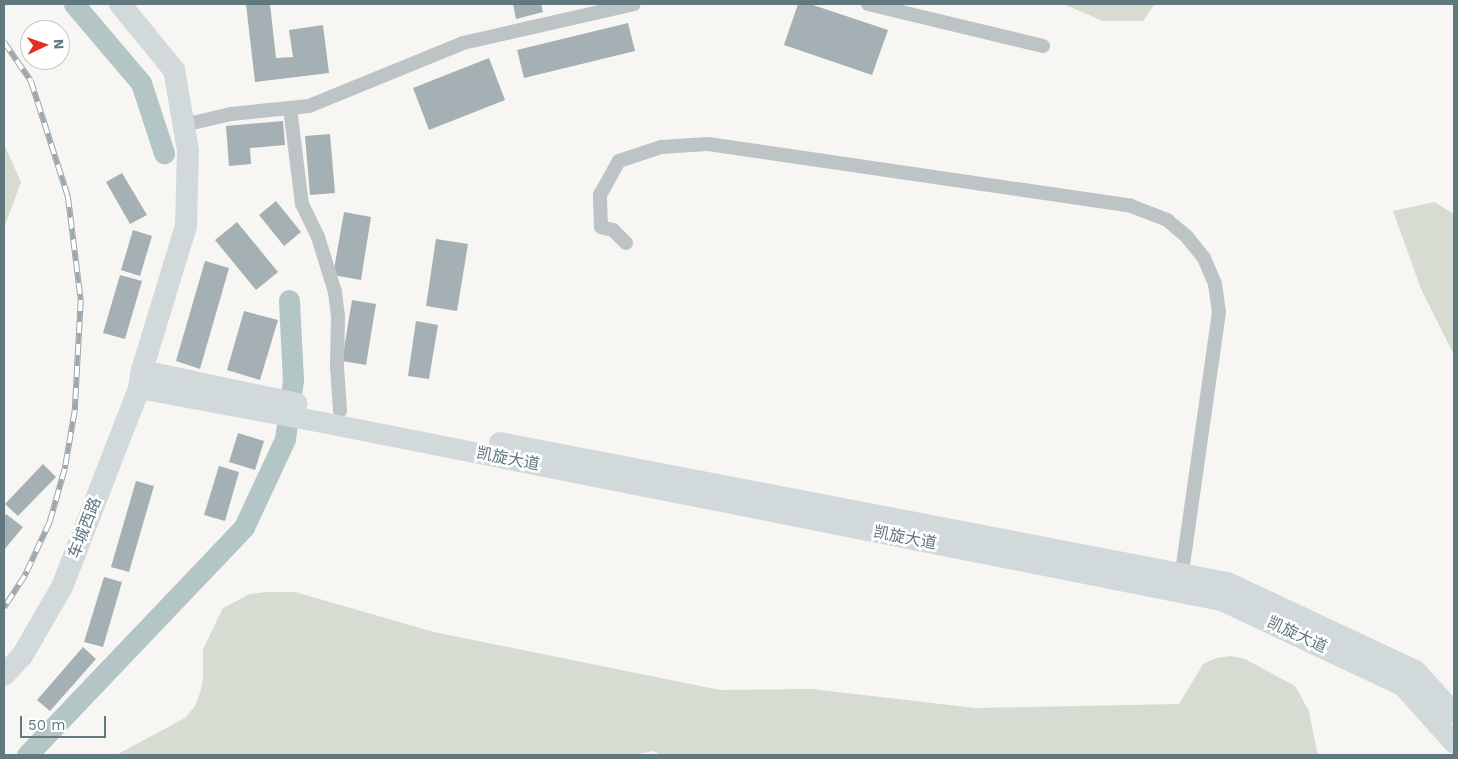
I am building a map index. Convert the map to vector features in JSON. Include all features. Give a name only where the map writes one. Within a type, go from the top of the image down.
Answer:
[{"type":"highway","name":"车城西路","points":[[4,675],[22,656],[62,587],[141,379],[186,226],[188,150],[174,70],[120,4]]},
{"type":"main road","points":[[141,379],[325,413]]},
{"type":"main road","name":"凯旋大道","points":[[325,413],[1227,582],[1415,670],[1454,713]]},
{"type":"main road","name":"凯旋大道","points":[[325,413],[1221,600],[1402,685],[1454,743]]},
{"type":"street","points":[[184,125],[231,114],[309,106],[463,43],[634,4]]},
{"type":"street","points":[[868,4],[1043,46]]},
{"type":"street","points":[[290,108],[302,204],[318,236],[335,292],[338,315],[336,367],[325,413]]},
{"type":"street","points":[[626,243],[613,230],[602,227],[600,195],[619,161],[661,147],[708,144],[1131,206],[1167,220],[1188,236],[1204,258],[1215,284],[1219,312],[1182,573]]},
{"type":"shaded area","points":[[1063,4],[1155,4],[1143,21],[1103,21]]},
{"type":"shaded area","points":[[4,144],[21,182],[4,228]]},
{"type":"shaded area","points":[[1434,202],[1454,214],[1454,355],[1421,289],[1393,211]]},
{"type":"shaded area","points":[[295,592],[434,632],[720,690],[812,689],[975,708],[1179,704],[1203,664],[1216,658],[1231,656],[1245,659],[1295,686],[1309,711],[1317,752],[1320,755],[661,755],[653,751],[634,755],[116,755],[185,718],[195,706],[200,693],[203,679],[203,649],[223,608],[250,594]]},
{"type":"building","points":[[246,4],[270,4],[276,58],[293,57],[289,30],[323,25],[329,73],[255,82]]},
{"type":"building","points":[[513,4],[541,4],[543,12],[516,19]]},
{"type":"building","points":[[798,4],[810,4],[888,30],[872,75],[784,45]]},
{"type":"building","points":[[628,23],[635,51],[524,78],[517,50]]},
{"type":"building","points":[[489,58],[505,100],[429,130],[413,88]]},
{"type":"building","points":[[283,121],[285,145],[250,148],[251,164],[229,166],[226,126]]},
{"type":"building","points":[[330,134],[335,193],[310,195],[305,136]]},
{"type":"building","points":[[122,173],[147,215],[130,224],[106,182]]},
{"type":"building","points":[[276,201],[301,232],[284,246],[259,215]]},
{"type":"building","points":[[344,212],[371,217],[361,280],[333,275]]},
{"type":"building","points":[[237,222],[278,272],[256,290],[215,240]]},
{"type":"building","points":[[133,230],[152,236],[140,276],[121,270]]},
{"type":"building","points":[[436,239],[468,244],[457,311],[426,306]]},
{"type":"building","points":[[205,261],[229,268],[200,369],[176,361]]},
{"type":"building","points":[[120,275],[142,281],[125,339],[103,333]]},
{"type":"building","points":[[352,300],[376,304],[366,365],[342,361]]},
{"type":"building","points":[[244,311],[278,320],[260,380],[227,370]]},
{"type":"building","points":[[416,321],[438,325],[429,379],[408,376]]},
{"type":"building","points":[[238,433],[264,441],[255,470],[229,462]]},
{"type":"building","points":[[43,464],[56,477],[18,516],[5,504]]},
{"type":"building","points":[[219,466],[239,472],[225,521],[204,515]]},
{"type":"building","points":[[136,481],[154,486],[129,572],[111,567]]},
{"type":"building","points":[[6,514],[23,527],[4,550],[4,517]]},
{"type":"building","points":[[104,577],[122,582],[103,647],[84,642]]},
{"type":"building","points":[[83,647],[96,659],[50,711],[37,700]]},
{"type":"waterway","points":[[74,4],[141,83],[164,153]]},
{"type":"waterway","points":[[27,755],[244,527],[285,439],[293,380],[289,300]]},
{"type":"railway","points":[[4,42],[31,81],[68,196],[81,300],[75,411],[65,469],[50,522],[25,576],[4,608]]}]
